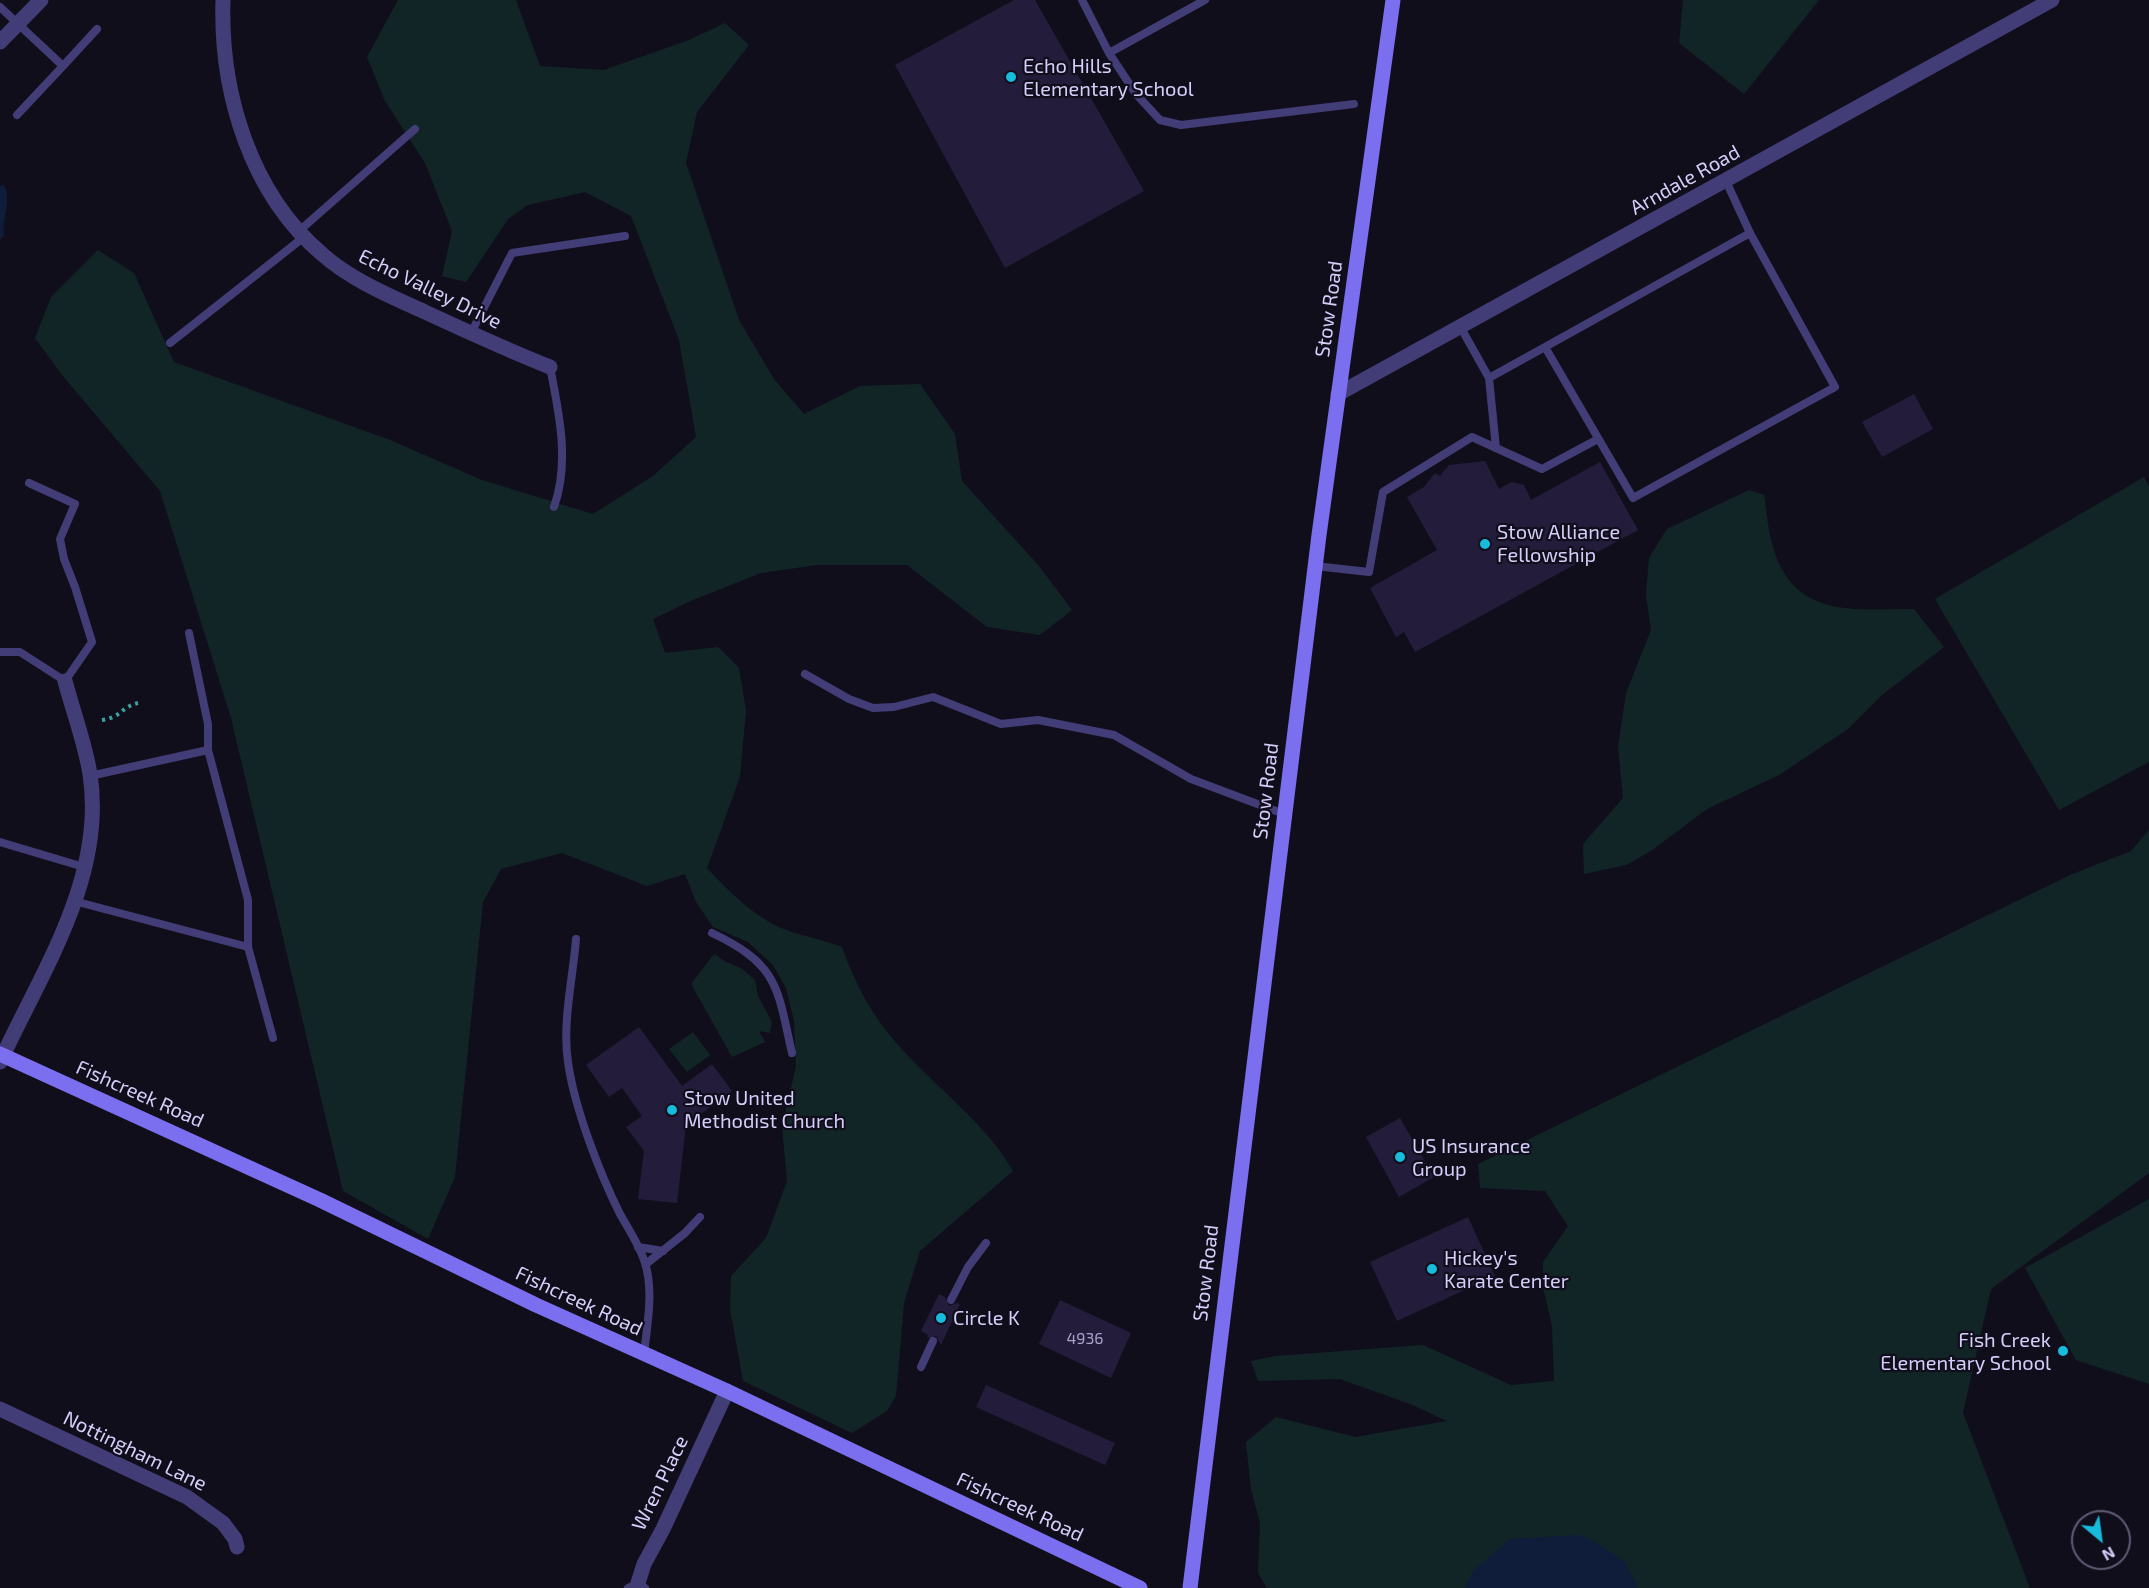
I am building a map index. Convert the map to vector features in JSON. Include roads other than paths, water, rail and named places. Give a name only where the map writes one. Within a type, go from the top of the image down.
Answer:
[{"type":"street","points":[[0,42],[41,0]]},
{"type":"street","name":"Echo Valley Drive","points":[[223,0],[225,62],[239,124],[255,164],[273,197],[301,234],[339,268],[385,294],[549,367]]},
{"type":"street","name":"Stow Road","points":[[1190,1588],[1315,566],[1393,0]]},
{"type":"street","name":"Arndale Road","points":[[1338,394],[2052,0]]},
{"type":"street","points":[[1,1057],[74,901],[91,831],[90,776],[65,681]]},
{"type":"street","name":"Fishcreek Road","points":[[1,1057],[227,1156],[644,1354],[728,1391],[1140,1588]]},
{"type":"street","name":"Wren Place","points":[[637,1586],[644,1564],[663,1529],[728,1391]]},
{"type":"street","name":"Nottingham Lane","points":[[0,1409],[187,1497],[223,1523],[235,1539],[237,1547]]},
{"type":"lane","points":[[1082,0],[1109,53],[1136,94],[1160,120],[1181,125],[1354,105]]},
{"type":"lane","points":[[1109,53],[1205,0]]},
{"type":"lane","points":[[0,7],[63,66]]},
{"type":"lane","points":[[17,115],[97,29]]},
{"type":"lane","points":[[170,343],[301,234],[415,129]]},
{"type":"lane","points":[[1545,347],[1633,498],[1835,387],[1750,233],[1726,181]]},
{"type":"lane","points":[[1489,378],[1750,233]]},
{"type":"lane","points":[[471,333],[512,253],[625,236]]},
{"type":"lane","points":[[1461,328],[1489,378],[1496,448]]},
{"type":"lane","points":[[549,367],[562,434],[558,495],[554,507]]},
{"type":"lane","points":[[1315,566],[1369,572],[1383,492],[1472,437],[1542,469],[1599,439]]},
{"type":"lane","points":[[0,652],[20,652],[65,681],[92,642],[64,559],[60,539],[75,504],[29,483]]},
{"type":"lane","points":[[189,633],[208,724],[208,750],[248,900],[248,947],[273,1038]]},
{"type":"lane","points":[[805,674],[849,699],[873,708],[894,707],[933,697],[1001,724],[1038,720],[1114,735],[1191,779],[1284,814]]},
{"type":"lane","points":[[90,776],[208,750]]},
{"type":"lane","points":[[0,842],[84,867]]},
{"type":"lane","points":[[74,901],[248,947]]},
{"type":"lane","points":[[712,933],[743,948],[767,973],[778,990],[792,1053]]},
{"type":"lane","points":[[576,939],[567,1032],[567,1062],[597,1159],[646,1264],[649,1312],[644,1354]]},
{"type":"lane","points":[[646,1264],[700,1217]]},
{"type":"lane","points":[[951,1300],[968,1267],[986,1243]]},
{"type":"lane","points":[[639,1247],[663,1251]]},
{"type":"lane","points":[[921,1367],[933,1341]]},
{"type":"water","points":[[4,185],[7,203],[4,235],[0,240],[0,186]]},
{"type":"water","points":[[1579,1535],[1600,1545],[1625,1562],[1638,1588],[1465,1588],[1472,1572],[1510,1539]]},
{"type":"place","name":"Echo Hills Elementary School","points":[[1011,77]]},
{"type":"place","name":"Stow Alliance Fellowship","points":[[1485,544]]},
{"type":"place","name":"Stow United Methodist Church","points":[[672,1110]]},
{"type":"place","name":"US Insurance Group","points":[[1400,1157]]},
{"type":"place","name":"Hickey's Karate Center","points":[[1432,1269]]},
{"type":"place","name":"Circle K","points":[[941,1318]]},
{"type":"place","name":"Fish Creek Elementary School","points":[[2063,1351]]}]
